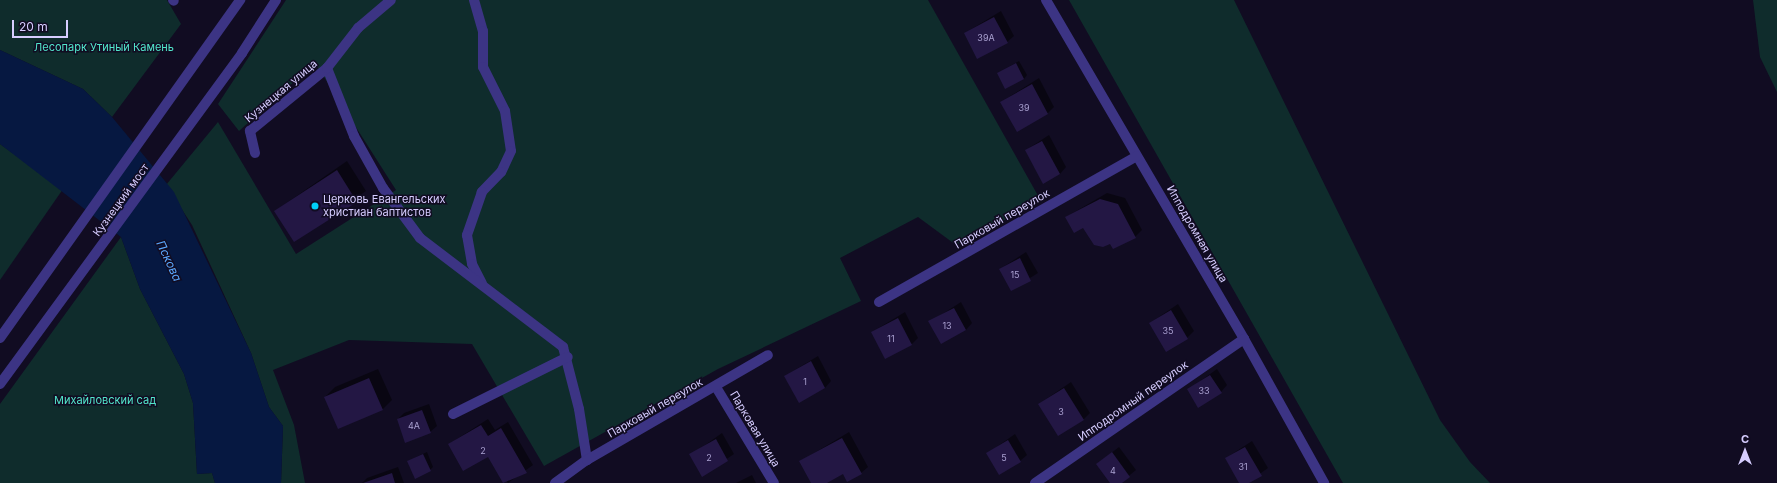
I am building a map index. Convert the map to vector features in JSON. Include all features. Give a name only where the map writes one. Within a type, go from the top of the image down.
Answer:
[{"type":"street","name":"Кузнецкий мост","points":[[0,338],[240,0]]},
{"type":"street","name":"Кузнецкий мост","points":[[0,384],[19,362],[242,53],[276,0]]},
{"type":"street","name":"Кузнецкая улица","points":[[255,154],[250,131],[327,68],[358,28],[391,0]]},
{"type":"street","points":[[474,0],[483,31],[482,67],[505,111],[511,151],[501,172],[482,192],[467,235],[472,264],[484,287]]},
{"type":"street","name":"Ипподромная улица","points":[[1046,0],[1244,339],[1324,483]]},
{"type":"street","points":[[327,68],[354,136],[383,188],[420,238],[563,347],[568,357],[587,460]]},
{"type":"street","name":"Парковый переулок","points":[[880,302],[1137,156]]},
{"type":"street","name":"Ипподромный переулок","points":[[1035,483],[1244,339]]},
{"type":"street","name":"Парковый переулок","points":[[555,483],[587,460],[716,387],[768,355]]},
{"type":"street","points":[[452,414],[568,357]]},
{"type":"street","name":"Парковая улица","points":[[716,387],[774,483]]},
{"type":"green space","name":"Лесопарк Утиный Камень","points":[[0,0],[167,0],[181,24],[112,117],[83,89],[0,50]]},
{"type":"green space","points":[[286,0],[928,0],[1041,201],[956,245],[918,217],[840,258],[861,301],[718,369],[544,466],[472,344],[349,340],[273,370],[294,425],[305,483],[281,483],[283,426],[269,407],[251,353],[192,225],[166,185],[218,122],[296,254],[396,190],[315,63],[239,131],[218,104]]},
{"type":"green space","points":[[1069,0],[1234,0],[1440,420],[1470,462],[1490,483],[1343,483]]},
{"type":"green space","points":[[1753,0],[1777,0],[1777,92],[1760,57]]},
{"type":"green space","points":[[0,144],[63,189],[0,280]]},
{"type":"green space","name":"Михайловский сад","points":[[121,237],[140,289],[184,374],[193,403],[197,474],[212,473],[215,483],[0,483],[0,404]]},
{"type":"water","name":"Пскова","points":[[0,50],[83,89],[112,117],[174,192],[251,353],[269,407],[283,426],[281,483],[215,483],[212,473],[197,474],[193,403],[184,374],[140,289],[121,237],[0,144]]},
{"type":"building","points":[[994,17],[1008,43],[977,59],[964,33]]},
{"type":"building","points":[[1016,63],[1024,79],[1005,89],[997,73]]},
{"type":"building","points":[[1032,84],[1048,114],[1017,132],[1000,102]]},
{"type":"building","points":[[1042,141],[1060,174],[1043,184],[1025,150]]},
{"type":"building","name":"Церковь Евангельских христиан баптистов","points":[[337,170],[357,202],[294,242],[274,211]]},
{"type":"building","points":[[1100,199],[1118,204],[1136,238],[1113,249],[1110,244],[1103,247],[1094,245],[1083,228],[1074,233],[1065,217]]},
{"type":"building","points":[[1020,258],[1031,281],[1011,291],[999,269]]},
{"type":"building","points":[[954,308],[966,330],[941,344],[928,321]]},
{"type":"building","points":[[1171,310],[1188,339],[1166,352],[1149,323]]},
{"type":"building","points":[[898,318],[912,345],[885,359],[871,332]]},
{"type":"building","points":[[811,361],[825,388],[799,403],[784,376]]},
{"type":"building","points":[[1210,375],[1222,393],[1198,408],[1187,389]]},
{"type":"building","points":[[369,378],[383,410],[338,429],[324,397]]},
{"type":"building","points":[[1064,388],[1084,420],[1058,436],[1038,404]]},
{"type":"building","points":[[422,410],[431,433],[405,443],[397,419]]},
{"type":"building","points":[[481,425],[488,436],[501,428],[527,473],[503,483],[488,457],[463,471],[448,444]]},
{"type":"building","points":[[842,438],[862,474],[847,482],[843,474],[827,483],[811,483],[799,461]]},
{"type":"building","points":[[716,439],[728,461],[702,477],[689,454]]},
{"type":"building","points":[[1008,440],[1021,462],[999,475],[986,453]]},
{"type":"building","points":[[1245,447],[1262,476],[1249,483],[1239,483],[1225,458]]},
{"type":"building","points":[[1112,452],[1130,477],[1122,483],[1110,483],[1096,464]]},
{"type":"building","points":[[423,454],[431,471],[415,479],[407,461]]},
{"type":"building","points":[[392,473],[395,483],[363,483]]},
{"type":"place","name":"Церковь Евангельских христиан баптистов","points":[[315,206]]}]
